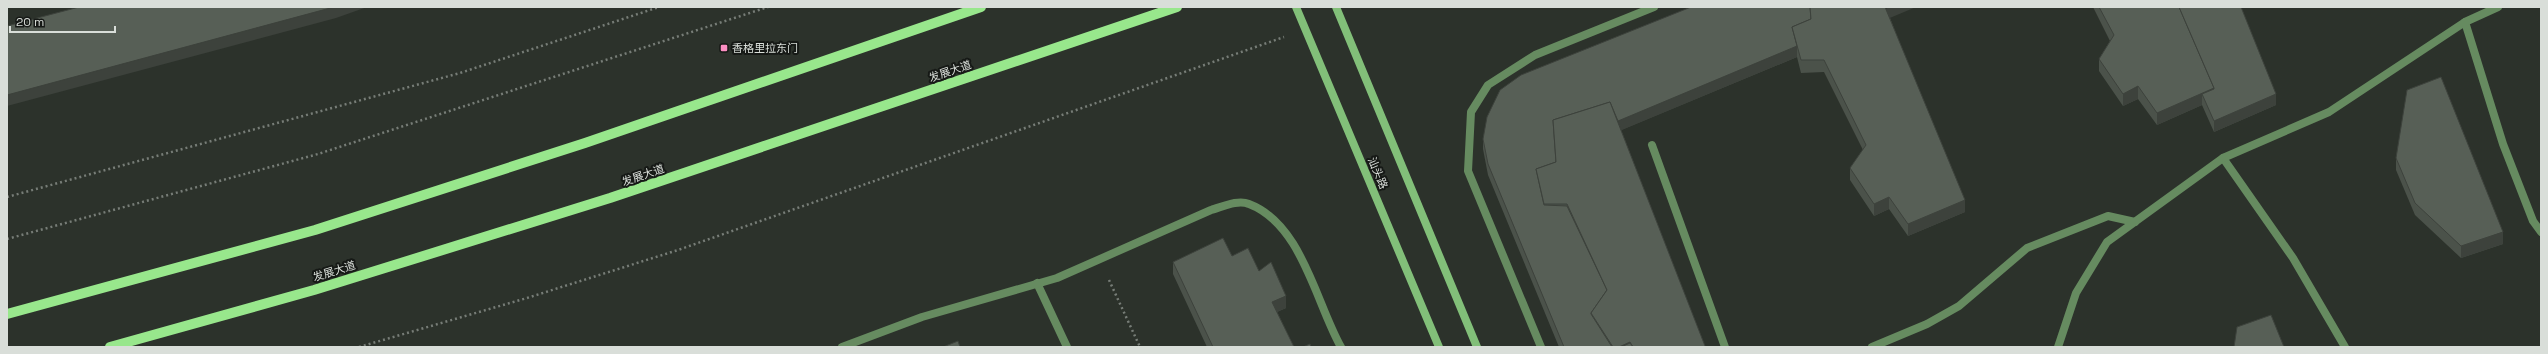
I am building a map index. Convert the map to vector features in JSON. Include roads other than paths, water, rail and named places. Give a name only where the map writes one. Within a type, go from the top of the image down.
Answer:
[{"type":"main road","points":[[7,314],[315,230],[585,143],[980,7]]},
{"type":"main road","name":"发展大道","points":[[110,347],[314,290],[610,198],[1177,7]]},
{"type":"street","name":"汕头路","points":[[1296,7],[1439,347]]},
{"type":"street","points":[[1336,7],[1477,347]]},
{"type":"lane","points":[[1541,347],[1468,171],[1471,112],[1488,85],[1535,55],[1654,7]]},
{"type":"lane","points":[[2058,347],[2076,293],[2107,242],[2224,158],[2329,112],[2465,22],[2498,7]]},
{"type":"lane","points":[[2465,22],[2503,144],[2533,221],[2541,232]]},
{"type":"lane","points":[[1652,145],[1725,347]]},
{"type":"lane","points":[[2224,158],[2293,258],[2345,347]]},
{"type":"lane","points":[[842,347],[922,317],[1057,278],[1211,210],[1233,204],[1248,203],[1274,219],[1291,240],[1341,347]]},
{"type":"lane","points":[[1872,347],[1927,324],[1959,306],[2027,248],[2108,216],[2135,222]]},
{"type":"lane","points":[[1037,283],[1067,347]]},
{"type":"place","name":"香格里拉东门","points":[[724,48]]}]
